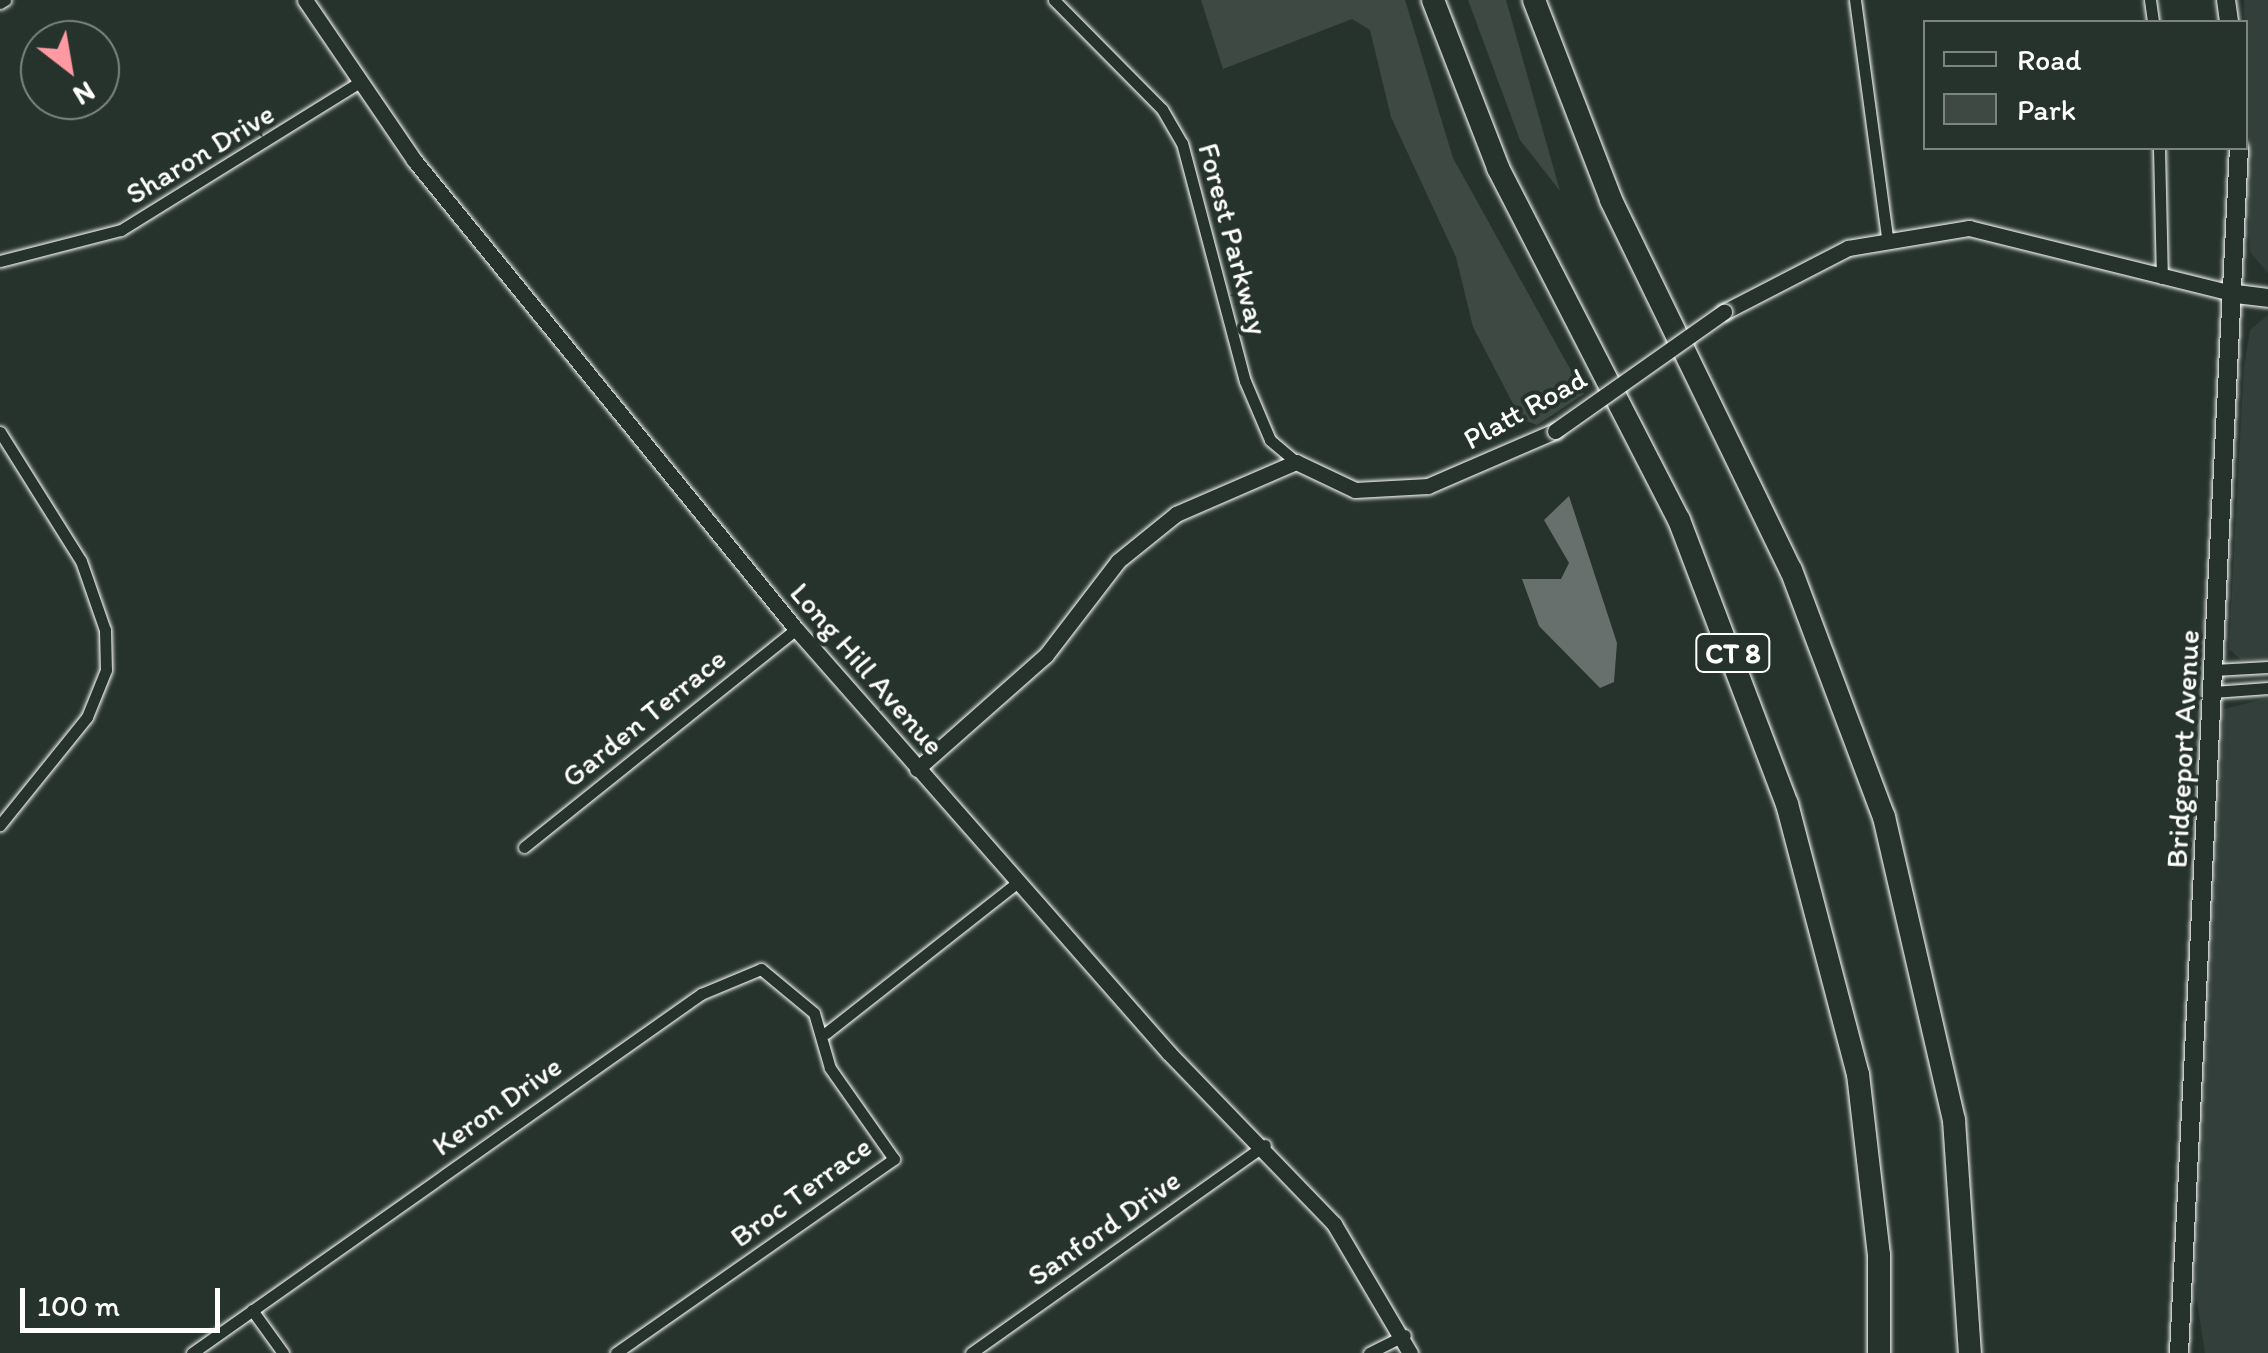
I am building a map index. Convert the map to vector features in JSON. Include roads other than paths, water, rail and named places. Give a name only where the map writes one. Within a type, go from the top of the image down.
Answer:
[{"type":"highway","name":"CT 8","points":[[1433,0],[1498,168],[1679,520],[1787,804],[1858,1074],[1879,1256],[1879,1353]]},
{"type":"highway","name":"CT 8","points":[[1534,0],[1612,200],[1792,570],[1884,817],[1954,1120],[1970,1353]]},
{"type":"main road","name":"Bridgeport Avenue","points":[[2179,1353],[2236,294],[2238,150]]},
{"type":"main road","points":[[2236,294],[2268,298]]},
{"type":"street","name":"Long Hill Avenue","points":[[305,0],[358,83],[796,629],[1169,1052],[1266,1144],[1334,1224],[1404,1335],[1410,1353]]},
{"type":"street","name":"Forest Parkway","points":[[1054,0],[1162,108],[1182,143],[1245,381],[1270,440],[1296,462]]},
{"type":"street","points":[[1855,0],[1886,237]]},
{"type":"street","name":"Sharon Drive","points":[[0,261],[122,230],[358,83]]},
{"type":"street","points":[[2159,150],[2162,278]]},
{"type":"street","name":"Platt Road","points":[[1296,462],[1338,487],[1394,492],[1474,470],[1555,431],[1724,312],[1784,275],[1886,237],[1969,228],[2236,294]]},
{"type":"street","points":[[0,432],[81,560],[105,630],[106,670],[87,717],[0,825]]},
{"type":"street","points":[[917,770],[1046,655],[1145,534],[1296,462]]},
{"type":"street","name":"Garden Terrace","points":[[524,847],[796,629]]},
{"type":"street","points":[[2214,670],[2268,667]]},
{"type":"street","points":[[2213,692],[2268,688]]},
{"type":"street","points":[[826,1032],[1018,881]]},
{"type":"street","name":"Keron Drive","points":[[192,1353],[728,976],[777,976],[826,1032]]},
{"type":"street","name":"Broc Terrace","points":[[616,1353],[894,1159],[830,1068],[826,1032]]},
{"type":"street","name":"Sanford Drive","points":[[971,1353],[1266,1144]]},
{"type":"street","points":[[252,1310],[283,1353]]},
{"type":"street","points":[[1369,1353],[1404,1335]]}]
